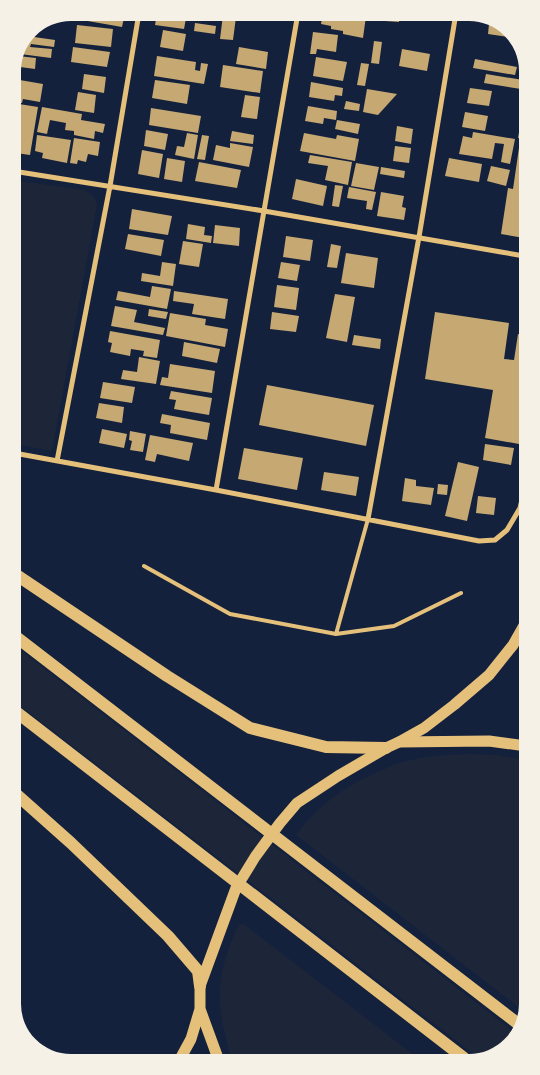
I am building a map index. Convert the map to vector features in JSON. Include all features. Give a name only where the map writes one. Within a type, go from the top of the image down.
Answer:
[{"type":"highway","points":[[21,578],[167,676],[250,728],[326,747],[386,748]]},
{"type":"highway","points":[[21,641],[515,1022]]},
{"type":"highway","points":[[21,715],[459,1054]]},
{"type":"highway","points":[[21,798],[71,843],[168,936],[198,971],[200,986]]},
{"type":"main road","points":[[183,1054],[191,1039],[200,1009],[200,986],[236,888],[280,823],[298,804],[338,776],[424,728],[454,705],[489,675],[519,634]]},
{"type":"main road","points":[[400,742],[489,740],[519,745]]},
{"type":"main road","points":[[200,1009],[217,1054]]},
{"type":"street","points":[[57,461],[110,186],[138,21]]},
{"type":"street","points":[[216,490],[297,21]]},
{"type":"street","points":[[368,519],[419,237],[455,21]]},
{"type":"street","points":[[21,172],[264,211],[519,255]]},
{"type":"street","points":[[21,454],[479,541],[495,540],[507,530],[519,510]]},
{"type":"lane","points":[[336,634],[368,519]]},
{"type":"lane","points":[[144,566],[230,614],[336,634],[394,626],[461,593]]},
{"type":"shaded area","points":[[21,181],[84,190],[93,196],[97,205],[52,451],[21,445]]},
{"type":"shaded area","points":[[21,651],[511,1030],[494,1047],[473,1054],[21,707]]},
{"type":"shaded area","points":[[468,754],[497,755],[519,759],[519,1007],[296,835],[325,804],[359,781],[396,764],[435,756]]},
{"type":"shaded area","points":[[239,924],[245,925],[413,1054],[230,1054],[222,1022],[220,994],[223,966]]},
{"type":"building","points":[[88,21],[123,21],[122,27]]},
{"type":"building","points":[[156,21],[186,21],[184,29],[155,25]]},
{"type":"building","points":[[222,21],[235,21],[233,40],[220,39]]},
{"type":"building","points":[[322,21],[365,21],[363,38],[343,34],[343,31],[331,29],[331,26],[321,24]]},
{"type":"building","points":[[195,23],[216,26],[215,34],[194,31]]},
{"type":"building","points":[[77,25],[113,29],[111,47],[75,43]]},
{"type":"building","points":[[489,25],[504,36],[488,34]]},
{"type":"building","points":[[163,30],[186,34],[183,51],[160,47]]},
{"type":"building","points":[[313,32],[338,35],[336,52],[317,49],[316,54],[310,54]]},
{"type":"building","points":[[35,37],[55,40],[54,47],[31,44],[30,47],[52,49],[51,58],[24,55]]},
{"type":"building","points":[[374,41],[382,42],[379,64],[371,63]]},
{"type":"building","points":[[73,47],[110,52],[107,67],[71,62]]},
{"type":"building","points":[[239,47],[268,52],[266,69],[236,64]]},
{"type":"building","points":[[402,49],[430,54],[427,71],[399,66]]},
{"type":"building","points":[[157,56],[196,62],[195,70],[200,71],[201,63],[208,64],[204,84],[154,76]]},
{"type":"building","points":[[23,57],[36,58],[35,69],[21,67]]},
{"type":"building","points":[[316,57],[347,62],[343,81],[313,76]]},
{"type":"building","points":[[475,59],[517,67],[515,75],[473,68]]},
{"type":"building","points":[[361,63],[369,64],[365,86],[357,85]]},
{"type":"building","points":[[223,65],[263,71],[260,93],[220,87]]},
{"type":"building","points":[[84,74],[106,77],[104,93],[82,89]]},
{"type":"building","points":[[486,74],[519,79],[519,89],[484,83]]},
{"type":"building","points":[[21,80],[43,84],[40,102],[23,99],[22,103]]},
{"type":"building","points":[[155,80],[190,85],[187,104],[152,98]]},
{"type":"building","points":[[311,82],[343,88],[342,96],[335,95],[334,101],[309,97]]},
{"type":"building","points":[[470,88],[492,91],[489,106],[467,103]]},
{"type":"building","points":[[367,89],[397,94],[378,115],[363,112]]},
{"type":"building","points":[[78,92],[96,95],[94,113],[75,110]]},
{"type":"building","points":[[245,95],[260,97],[257,119],[241,117]]},
{"type":"building","points":[[346,101],[360,104],[359,111],[344,109]]},
{"type":"building","points":[[21,104],[38,107],[30,155],[21,154]]},
{"type":"building","points":[[308,106],[337,111],[336,120],[324,118],[323,124],[305,121]]},
{"type":"building","points":[[42,107],[82,114],[81,120],[105,124],[103,133],[95,131],[94,139],[74,135],[74,131],[65,130],[66,123],[50,120],[47,134],[37,132]]},
{"type":"building","points":[[151,108],[201,116],[198,133],[149,125]]},
{"type":"building","points":[[465,112],[488,116],[485,131],[462,127]]},
{"type":"building","points":[[337,120],[360,124],[358,134],[335,129]]},
{"type":"building","points":[[397,126],[413,129],[411,144],[395,141]]},
{"type":"building","points":[[146,130],[168,134],[165,150],[144,146]]},
{"type":"building","points":[[232,131],[254,135],[253,144],[230,141]]},
{"type":"building","points":[[473,132],[515,139],[510,164],[501,162],[504,144],[495,143],[492,159],[459,154],[463,136],[472,138]]},
{"type":"building","points":[[187,133],[198,135],[194,159],[175,155],[177,146],[184,147]]},
{"type":"building","points":[[304,133],[336,139],[337,135],[359,139],[355,161],[300,151]]},
{"type":"building","points":[[37,135],[71,140],[67,163],[42,158],[43,153],[35,151]]},
{"type":"building","points":[[202,135],[209,136],[205,160],[197,159]]},
{"type":"building","points":[[74,138],[100,142],[98,156],[88,154],[86,162],[78,160],[77,164],[70,163]]},
{"type":"building","points":[[230,143],[253,147],[249,167],[213,160],[216,145],[230,148]]},
{"type":"building","points":[[395,146],[411,148],[409,163],[393,161]]},
{"type":"building","points":[[519,148],[519,237],[501,234],[508,188],[513,189]]},
{"type":"building","points":[[142,150],[163,154],[159,178],[138,174]]},
{"type":"building","points":[[310,155],[352,162],[348,185],[325,180],[328,166],[308,163]]},
{"type":"building","points":[[167,158],[185,161],[182,182],[164,179]]},
{"type":"building","points":[[449,158],[482,164],[479,182],[445,176]]},
{"type":"building","points":[[199,162],[241,170],[237,188],[195,181]]},
{"type":"building","points":[[356,163],[379,167],[374,190],[351,186]]},
{"type":"building","points":[[491,166],[510,170],[506,186],[487,181]]},
{"type":"building","points":[[381,167],[405,171],[404,178],[380,174]]},
{"type":"building","points":[[296,179],[327,186],[323,206],[292,199]]},
{"type":"building","points":[[335,185],[343,186],[339,207],[332,206]]},
{"type":"building","points":[[349,187],[376,192],[372,210],[366,209],[367,201],[347,198]]},
{"type":"building","points":[[381,192],[404,196],[402,207],[406,208],[404,220],[377,216]]},
{"type":"building","points":[[132,209],[172,216],[168,235],[129,229]]},
{"type":"building","points":[[188,224],[205,227],[204,235],[212,236],[211,243],[186,239]]},
{"type":"building","points":[[215,225],[240,228],[239,246],[213,243]]},
{"type":"building","points":[[128,234],[164,240],[161,256],[125,249]]},
{"type":"building","points":[[286,236],[313,240],[310,261],[283,257]]},
{"type":"building","points":[[183,241],[203,244],[199,267],[179,264]]},
{"type":"building","points":[[331,244],[341,246],[337,268],[327,267]]},
{"type":"building","points":[[346,253],[378,258],[374,288],[341,283]]},
{"type":"building","points":[[162,262],[176,264],[173,286],[141,281],[142,273],[160,276]]},
{"type":"building","points":[[281,262],[300,265],[297,281],[278,278]]},
{"type":"building","points":[[277,285],[299,288],[296,310],[274,307]]},
{"type":"building","points":[[152,286],[171,289],[167,309],[116,300],[118,291],[150,297]]},
{"type":"building","points":[[174,291],[228,299],[225,319],[192,314],[194,304],[173,301]]},
{"type":"building","points":[[335,294],[355,297],[347,342],[326,338]]},
{"type":"building","points":[[115,306],[137,310],[134,322],[165,328],[163,335],[111,326]]},
{"type":"building","points":[[149,309],[168,312],[166,319],[148,316]]},
{"type":"building","points":[[272,312],[299,316],[296,332],[270,329]]},
{"type":"building","points":[[435,312],[509,323],[504,359],[514,360],[519,334],[519,444],[485,438],[493,390],[425,379]]},
{"type":"building","points":[[170,313],[206,319],[205,325],[228,329],[225,347],[166,336]]},
{"type":"building","points":[[110,331],[160,340],[157,358],[143,356],[144,351],[131,349],[130,356],[110,352],[112,343],[108,342]]},
{"type":"building","points":[[354,335],[381,339],[380,349],[352,345]]},
{"type":"building","points":[[184,342],[220,349],[217,363],[182,356]]},
{"type":"building","points":[[139,357],[160,361],[156,384],[121,379],[123,370],[137,372]]},
{"type":"building","points":[[170,364],[215,371],[212,393],[160,385],[162,377],[168,378]]},
{"type":"building","points":[[103,382],[135,387],[132,403],[100,398]]},
{"type":"building","points":[[267,385],[374,405],[366,446],[259,425]]},
{"type":"building","points":[[171,391],[212,398],[209,415],[174,409],[176,400],[169,399]]},
{"type":"building","points":[[99,403],[124,407],[122,423],[96,418]]},
{"type":"building","points":[[162,414],[210,423],[207,440],[170,433],[171,425],[160,423]]},
{"type":"building","points":[[102,429],[127,434],[124,448],[99,443]]},
{"type":"building","points":[[130,431],[146,434],[143,452],[130,450],[132,441],[129,440]]},
{"type":"building","points":[[150,435],[193,443],[189,461],[157,454],[155,462],[145,460]]},
{"type":"building","points":[[485,444],[514,448],[511,465],[483,460]]},
{"type":"building","points":[[244,448],[303,458],[297,490],[238,479]]},
{"type":"building","points":[[458,462],[479,467],[467,521],[445,516]]},
{"type":"building","points":[[324,472],[359,477],[356,496],[321,490]]},
{"type":"building","points":[[405,478],[416,480],[416,486],[434,488],[431,505],[402,501]]},
{"type":"building","points":[[438,484],[448,485],[447,495],[437,494]]},
{"type":"building","points":[[478,496],[496,498],[494,515],[476,513]]}]
